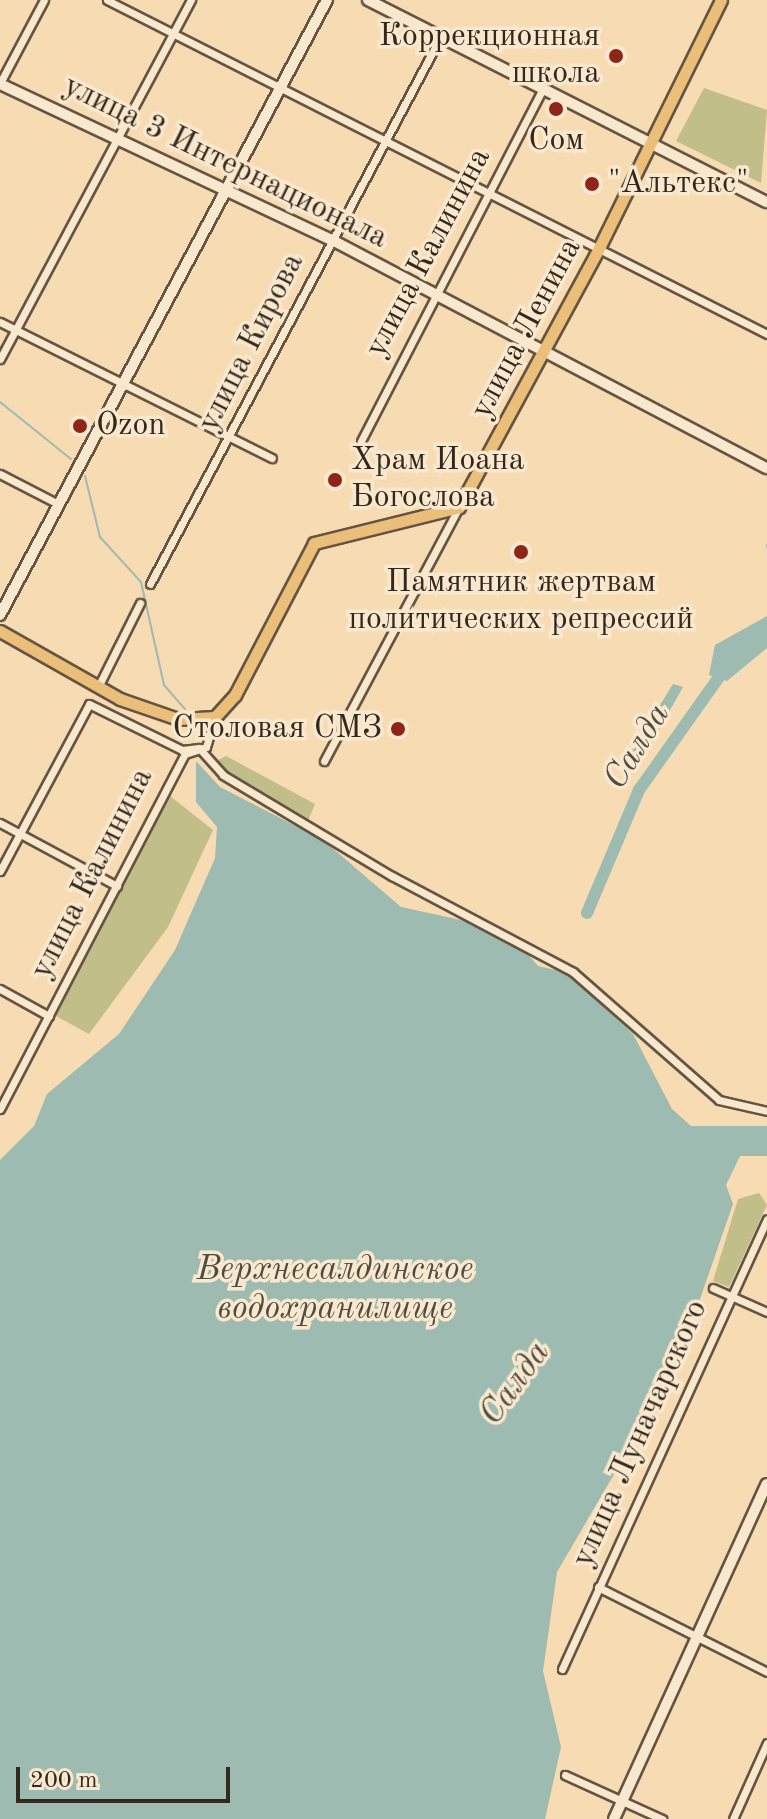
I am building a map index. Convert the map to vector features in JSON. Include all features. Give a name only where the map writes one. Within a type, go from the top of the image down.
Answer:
[{"type":"main road","points":[[0,615],[327,0]]},
{"type":"main road","points":[[368,0],[767,202]]},
{"type":"main road","name":"улица Ленина","points":[[459,507],[599,248],[721,0]]},
{"type":"main road","name":"улица 3 Интернационала","points":[[0,84],[332,240],[767,468]]},
{"type":"main road","points":[[0,631],[98,687],[178,719],[215,717],[235,695],[314,543],[459,507]]},
{"type":"main road","points":[[614,1819],[767,1484]]},
{"type":"street","points":[[0,84],[44,0]]},
{"type":"street","points":[[107,0],[767,334]]},
{"type":"street","points":[[0,359],[191,0]]},
{"type":"street","name":"улица Кирова","points":[[150,584],[440,38]]},
{"type":"street","name":"улица Калинина","points":[[361,441],[543,89]]},
{"type":"street","points":[[0,322],[122,386],[272,458]]},
{"type":"street","points":[[0,474],[58,504]]},
{"type":"street","name":"улица Ленина","points":[[324,761],[459,507]]},
{"type":"street","points":[[98,687],[140,603]]},
{"type":"street","points":[[0,871],[89,704],[182,750],[199,748],[223,775],[392,876],[573,972],[719,1100],[767,1111]]},
{"type":"street","name":"улица Калинина","points":[[0,1109],[185,754],[199,748],[217,726],[215,717]]},
{"type":"street","points":[[0,823],[117,886]]},
{"type":"street","points":[[0,989],[49,1016]]},
{"type":"street","name":"улица Луначарского","points":[[562,1669],[767,1219]]},
{"type":"street","points":[[713,1288],[767,1312]]},
{"type":"street","points":[[598,1587],[767,1672]]},
{"type":"street","points":[[733,1819],[767,1743]]},
{"type":"street","points":[[565,1775],[662,1819]]},
{"type":"shaded area","points":[[704,88],[767,110],[761,183],[676,141]]},
{"type":"shaded area","points":[[226,756],[315,804],[305,828],[242,793],[218,760]]},
{"type":"shaded area","points":[[170,796],[213,830],[168,927],[89,1034],[56,1016]]},
{"type":"shaded area","points":[[759,1193],[767,1205],[729,1287],[713,1281],[738,1199]]},
{"type":"water","points":[[767,616],[767,648],[727,681],[709,675],[715,645]]},
{"type":"water","points":[[673,684],[683,687],[642,760],[630,754]]},
{"type":"water","name":"Верхнесалдинское водохранилище","points":[[196,761],[220,787],[323,840],[401,907],[475,923],[519,944],[538,966],[569,973],[633,1034],[672,1109],[691,1126],[767,1126],[767,1156],[740,1156],[726,1185],[733,1204],[676,1368],[557,1572],[543,1671],[561,1747],[545,1819],[0,1819],[0,1160],[34,1126],[47,1094],[119,1034],[175,950],[215,858],[217,827],[196,802]]},
{"type":"waterway","points":[[0,402],[71,459]]},
{"type":"waterway","points":[[85,476],[100,537],[141,582],[164,685],[185,709]]},
{"type":"waterway","name":"Салда","points":[[587,913],[639,790],[726,667]]},
{"type":"place","name":"Коррекционная школа","points":[[616,56]]},
{"type":"place","name":"Сом","points":[[556,109]]},
{"type":"place","name":"\"Альтекс\"","points":[[592,184]]},
{"type":"place","name":"Ozon","points":[[80,426]]},
{"type":"place","name":"Храм Иоана Богослова","points":[[335,480]]},
{"type":"place","name":"Памятник жертвам политических репрессий","points":[[521,552]]},
{"type":"place","name":"Столовая СМЗ","points":[[398,729]]}]
